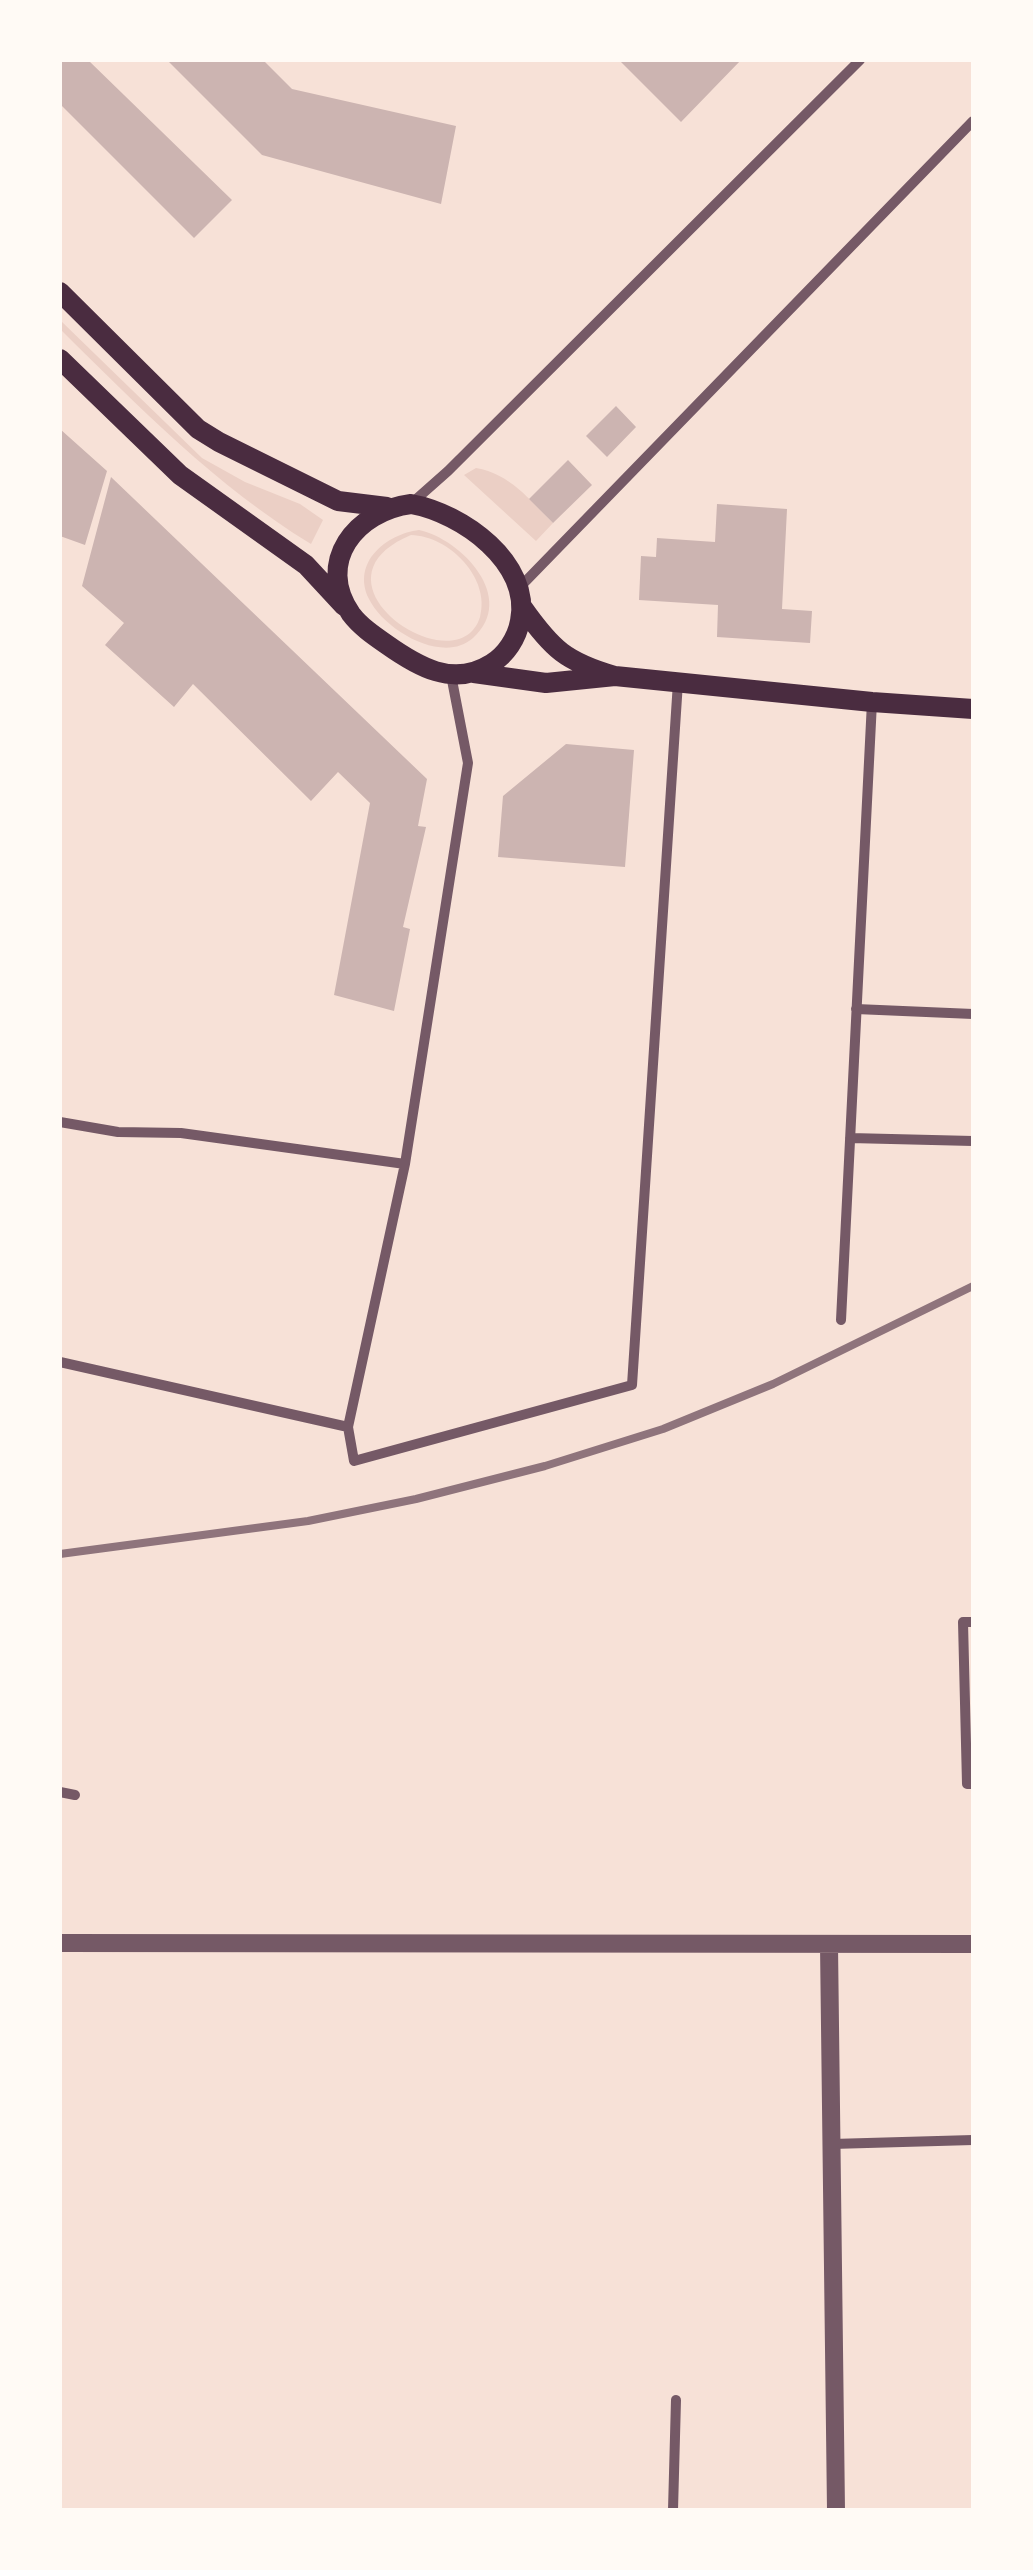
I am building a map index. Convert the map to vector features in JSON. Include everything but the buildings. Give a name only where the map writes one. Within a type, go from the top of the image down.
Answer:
[{"type":"main road","points":[[60,292],[198,429],[219,442],[338,501],[432,508],[495,550],[510,566],[521,598],[549,644],[577,665],[615,676],[872,702],[973,708]]},
{"type":"main road","points":[[60,359],[180,475],[306,565],[366,630],[410,662],[430,672],[546,684],[615,676]]},
{"type":"main road","points":[[351,614],[341,594],[342,549],[354,530],[370,516],[400,506]]},
{"type":"main road","points":[[461,674],[491,664],[508,650],[518,631],[521,598]]},
{"type":"street","points":[[400,506],[448,471],[860,60]]},
{"type":"street","points":[[521,598],[973,122]]},
{"type":"street","points":[[461,674],[468,763],[405,1164],[348,1427],[354,1461],[632,1385],[678,682]]},
{"type":"street","points":[[841,1320],[872,702]]},
{"type":"street","points":[[856,1009],[973,1014]]},
{"type":"street","points":[[60,1122],[118,1132],[181,1133],[405,1164]]},
{"type":"street","points":[[850,1138],[973,1141]]},
{"type":"street","points":[[60,1362],[348,1427]]},
{"type":"street","points":[[968,1622],[970,1784]]},
{"type":"street","points":[[60,1792],[75,1795]]},
{"type":"street","points":[[60,1943],[973,1944]]},
{"type":"street","points":[[829,1945],[836,2510]]},
{"type":"street","points":[[832,2144],[973,2140]]},
{"type":"street","points":[[673,2510],[676,2400]]},
{"type":"shaded area","points":[[60,320],[202,458],[245,482],[300,504],[323,520],[311,544],[243,497],[180,444],[60,329]]},
{"type":"shaded area","points":[[476,468],[509,482],[553,523],[536,541],[464,475]]},
{"type":"shaded area","points":[[419,530],[435,536],[451,545],[479,572],[489,606],[485,622],[473,638],[461,645],[446,648],[415,640],[387,622],[369,599],[365,586],[368,562],[384,544]],"holes":[[[411,535],[425,537],[464,562],[479,588],[480,617],[466,636],[444,641],[419,635],[395,620],[377,600],[371,578],[381,555]]]},
{"type":"railway","points":[[60,1554],[308,1521],[545,1466],[663,1429],[773,1384],[973,1286]]}]
